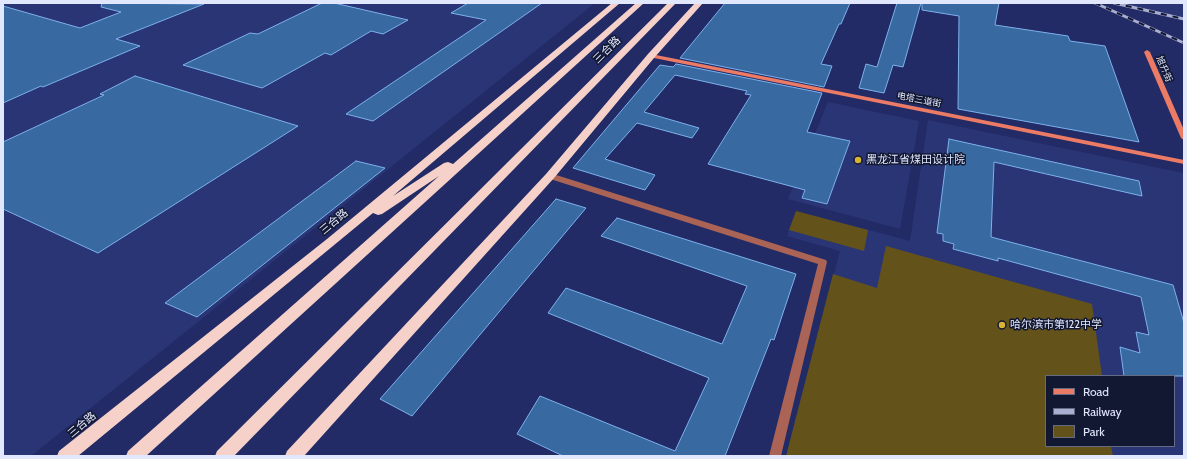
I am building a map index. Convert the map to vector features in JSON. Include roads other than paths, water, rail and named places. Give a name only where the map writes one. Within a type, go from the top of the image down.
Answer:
[{"type":"highway","name":"三合路","points":[[64,456],[331,242],[616,3]]},
{"type":"highway","points":[[134,456],[640,3]]},
{"type":"highway","name":"三合路","points":[[223,456],[672,3]]},
{"type":"highway","points":[[293,456],[550,176],[651,56],[699,3]]},
{"type":"highway","points":[[331,242],[481,144]]},
{"type":"street","name":"旭升街","points":[[1147,52],[1184,138]]},
{"type":"street","name":"电塔三道街","points":[[651,56],[1184,162]]},
{"type":"street","points":[[550,176],[823,262],[774,456]]},
{"type":"railway","points":[[1095,3],[1184,43]]},
{"type":"railway","points":[[1114,3],[1184,19]]},
{"type":"place","name":"黑龙江省煤田设计院","points":[[858,160]]},
{"type":"place","name":"哈尔滨市第122中学","points":[[1002,325]]}]
